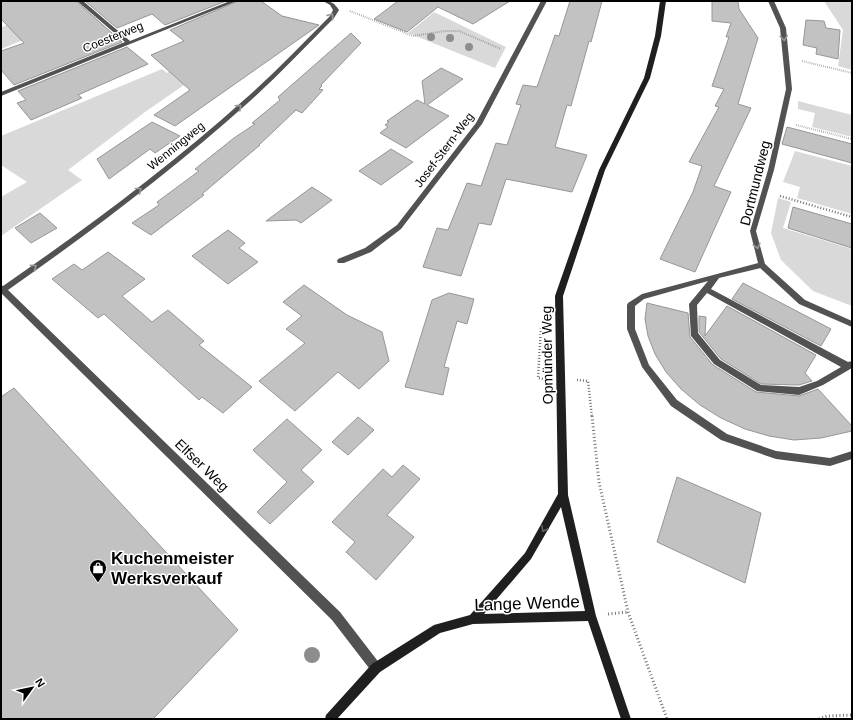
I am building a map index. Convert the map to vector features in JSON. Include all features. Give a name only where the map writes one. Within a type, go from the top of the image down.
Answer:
[{"type":"main road","name":"Opmünder Weg","points":[[626,719],[591,616],[563,495],[562,380],[559,296],[602,170],[647,78],[658,36],[663,1]]},
{"type":"main road","points":[[473,619],[528,556],[563,495]]},
{"type":"main road","name":"Lange Wende","points":[[330,719],[376,668],[438,629],[473,619],[591,616]]},
{"type":"street","points":[[80,1],[128,42]]},
{"type":"street","name":"Coesterweg","points":[[1,94],[128,42],[234,1]]},
{"type":"street","points":[[326,1],[332,4],[336,10]]},
{"type":"street","name":"Josef-Stern-Weg","points":[[341,261],[368,250],[399,227],[479,124],[544,1]]},
{"type":"street","name":"Dortmundweg","points":[[762,265],[753,231],[765,191],[789,89],[783,28],[771,1]]},
{"type":"street","name":"Wenningweg","points":[[2,289],[138,192],[223,122],[281,69],[332,17],[336,10]]},
{"type":"street","points":[[852,324],[802,302],[762,265],[642,297],[631,305],[631,329],[646,367],[674,403],[724,437],[776,456],[830,462],[852,455]]},
{"type":"street","points":[[705,289],[850,365],[820,384],[799,391],[760,388],[717,362],[694,334],[694,304],[705,289],[717,276]]},
{"type":"street","name":"Elfser Weg","points":[[2,289],[336,616],[376,668]]},
{"type":"path","points":[[336,10],[350,11],[413,36],[445,31],[459,31],[502,49],[517,50]]},
{"type":"path","points":[[786,57],[852,73]]},
{"type":"path","points":[[782,122],[852,139]]},
{"type":"path","points":[[765,191],[852,217]]},
{"type":"path","points":[[541,326],[538,378],[588,381],[599,482],[628,612],[667,719]]},
{"type":"path","points":[[820,719],[827,716],[852,715]]},
{"type":"shaded area","points":[[824,1],[852,1],[852,70],[838,66],[843,30]]},
{"type":"shaded area","points":[[434,12],[506,47],[495,68],[408,33]]},
{"type":"shaded area","points":[[38,13],[53,28],[1,49],[1,25],[2,27]]},
{"type":"shaded area","points":[[190,61],[213,65],[145,112],[68,170],[82,180],[1,236],[1,197],[27,182],[1,165],[1,136],[162,69],[167,73]]},
{"type":"shaded area","points":[[798,101],[852,115],[852,137],[812,127],[815,113],[798,109]]},
{"type":"shaded area","points":[[795,151],[852,166],[852,214],[797,198],[800,187],[783,182]]},
{"type":"shaded area","points":[[778,198],[791,202],[783,228],[852,249],[852,306],[813,291],[781,260],[771,233]]},
{"type":"building","points":[[1,1],[76,1],[122,42],[14,85],[1,70],[1,51],[24,43],[1,19]]},
{"type":"building","points":[[85,1],[226,1],[165,25],[152,14],[117,28]]},
{"type":"building","points":[[238,1],[261,1],[282,16],[319,25],[175,126],[154,115],[190,90],[151,55],[184,41],[170,30]]},
{"type":"building","points":[[398,1],[510,1],[473,24],[438,7],[407,32],[374,19]]},
{"type":"building","points":[[570,1],[602,1],[571,106],[567,105],[555,147],[587,155],[572,192],[506,179],[491,225],[479,223],[461,276],[423,267],[437,228],[448,230],[467,183],[481,186],[496,143],[507,145],[521,105],[516,104],[523,85],[537,87],[555,35],[559,36]]},
{"type":"building","points":[[712,1],[738,1],[739,9],[758,38],[738,104],[751,108],[714,186],[731,192],[695,272],[660,259],[693,192],[702,166],[689,162],[719,107],[715,106],[724,89],[712,86],[729,37],[726,37],[731,23],[712,21]]},
{"type":"building","points":[[806,20],[824,21],[826,28],[840,30],[838,59],[816,54],[817,48],[803,45]]},
{"type":"building","points":[[351,33],[361,43],[321,85],[322,86],[319,89],[323,90],[302,113],[296,110],[260,145],[202,194],[204,195],[151,235],[132,223],[159,205],[157,202],[199,171],[195,169],[234,138],[255,124],[252,123],[280,100],[278,97]]},
{"type":"building","points":[[127,47],[148,64],[78,95],[82,98],[31,120],[17,103],[26,100],[18,91]]},
{"type":"building","points":[[441,68],[463,79],[427,105],[449,116],[406,148],[380,133],[388,127],[385,125],[389,122],[387,121],[417,100],[425,104],[422,81]]},
{"type":"building","points":[[152,122],[180,136],[155,153],[150,149],[109,179],[97,159]]},
{"type":"building","points":[[787,127],[852,144],[852,163],[782,144]]},
{"type":"building","points":[[391,149],[413,162],[381,185],[359,171]]},
{"type":"building","points":[[312,187],[332,200],[301,223],[296,220],[266,221]]},
{"type":"building","points":[[793,207],[852,224],[852,248],[788,228]]},
{"type":"building","points":[[40,213],[57,228],[31,243],[15,228]]},
{"type":"building","points":[[228,230],[245,243],[239,248],[258,262],[228,284],[192,256]]},
{"type":"building","points":[[108,252],[145,279],[122,296],[152,322],[168,310],[204,341],[199,345],[252,387],[223,413],[202,397],[199,400],[104,314],[98,318],[52,279],[74,264],[82,270]]},
{"type":"building","points":[[743,283],[831,329],[821,346],[732,299]]},
{"type":"building","points":[[304,285],[347,315],[382,332],[389,361],[359,389],[338,372],[295,411],[259,381],[305,343],[286,329],[302,316],[283,302]]},
{"type":"building","points":[[449,293],[474,299],[467,324],[457,321],[444,367],[449,368],[443,395],[405,387],[432,300]]},
{"type":"building","points":[[647,303],[688,313],[690,337],[713,365],[756,392],[799,396],[818,389],[852,426],[852,431],[821,438],[794,440],[769,436],[745,429],[721,418],[700,405],[681,389],[666,372],[655,354],[648,336],[645,319]]},
{"type":"building","points":[[727,306],[816,355],[805,373],[812,381],[799,385],[761,384],[721,359],[699,332],[699,316],[706,317],[705,336]]},
{"type":"building","name":"Kuchenmeister Werksverkauf","points":[[14,388],[238,630],[153,719],[1,719],[1,397]]},
{"type":"building","points":[[358,417],[374,430],[348,455],[332,442]]},
{"type":"building","points":[[287,419],[322,450],[301,470],[314,482],[270,524],[257,512],[287,482],[253,450]]},
{"type":"building","points":[[403,465],[420,479],[387,515],[414,537],[376,580],[346,552],[355,542],[332,522],[383,469],[392,477]]},
{"type":"building","points":[[677,477],[761,513],[745,583],[657,542]]},
{"type":"place","name":"Kuchenmeister Werksverkauf","points":[[98,583]]}]
